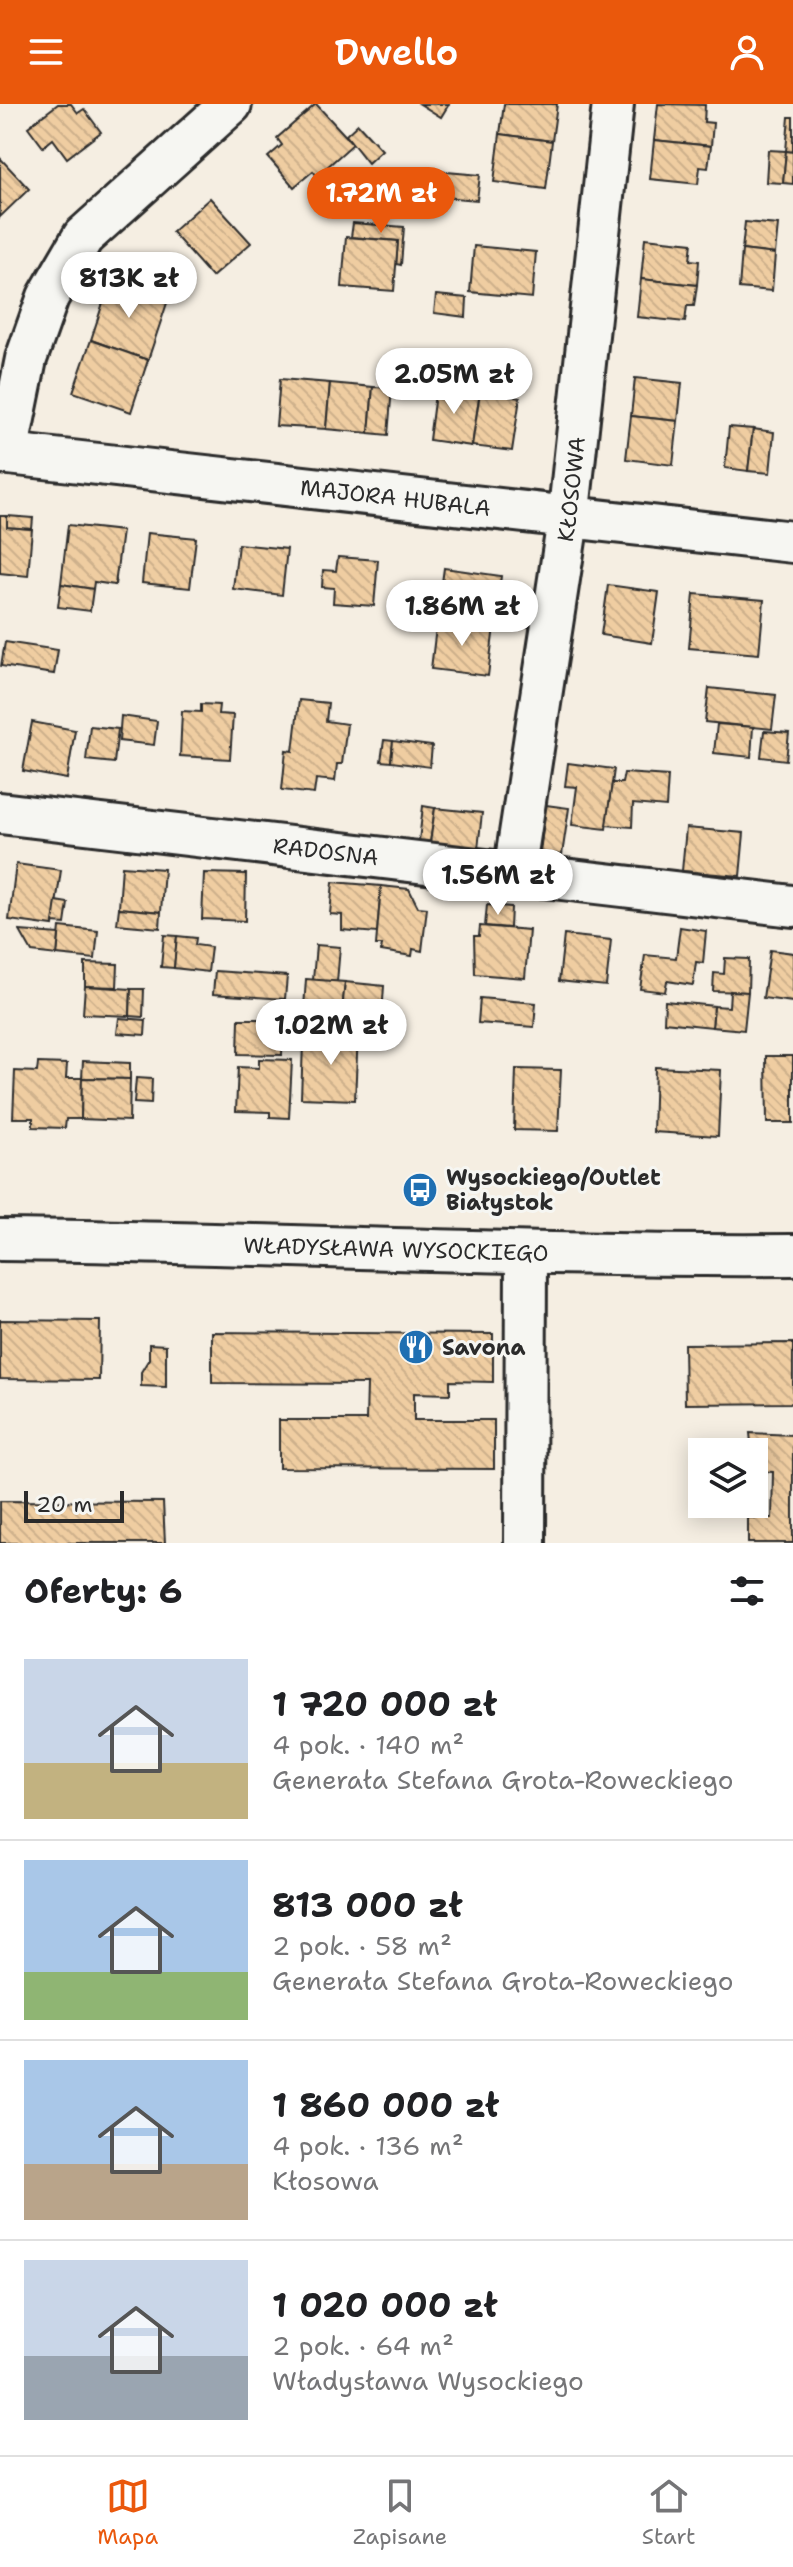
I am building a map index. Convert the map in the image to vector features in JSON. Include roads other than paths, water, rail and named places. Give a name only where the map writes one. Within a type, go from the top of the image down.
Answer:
[{"type":"street","points":[[4,453],[26,359],[48,297],[83,237],[231,104]]},
{"type":"street","name":"KŁOSOWA","points":[[514,873],[568,520],[613,104]]},
{"type":"street","name":"MAJORA HUBALA","points":[[4,453],[568,520],[793,542]]},
{"type":"street","name":"RADOSNA","points":[[0,813],[793,906]]},
{"type":"street","name":"WŁADYSŁAWA WYSOCKIEGO","points":[[0,1240],[188,1242],[526,1254],[793,1255]]},
{"type":"street","points":[[525,1543],[529,1327],[526,1254]]},
{"type":"place","name":"Wysockiego/Outlet Białystok","points":[[420,1190]]},
{"type":"place","name":"Savona","points":[[416,1347]]}]
